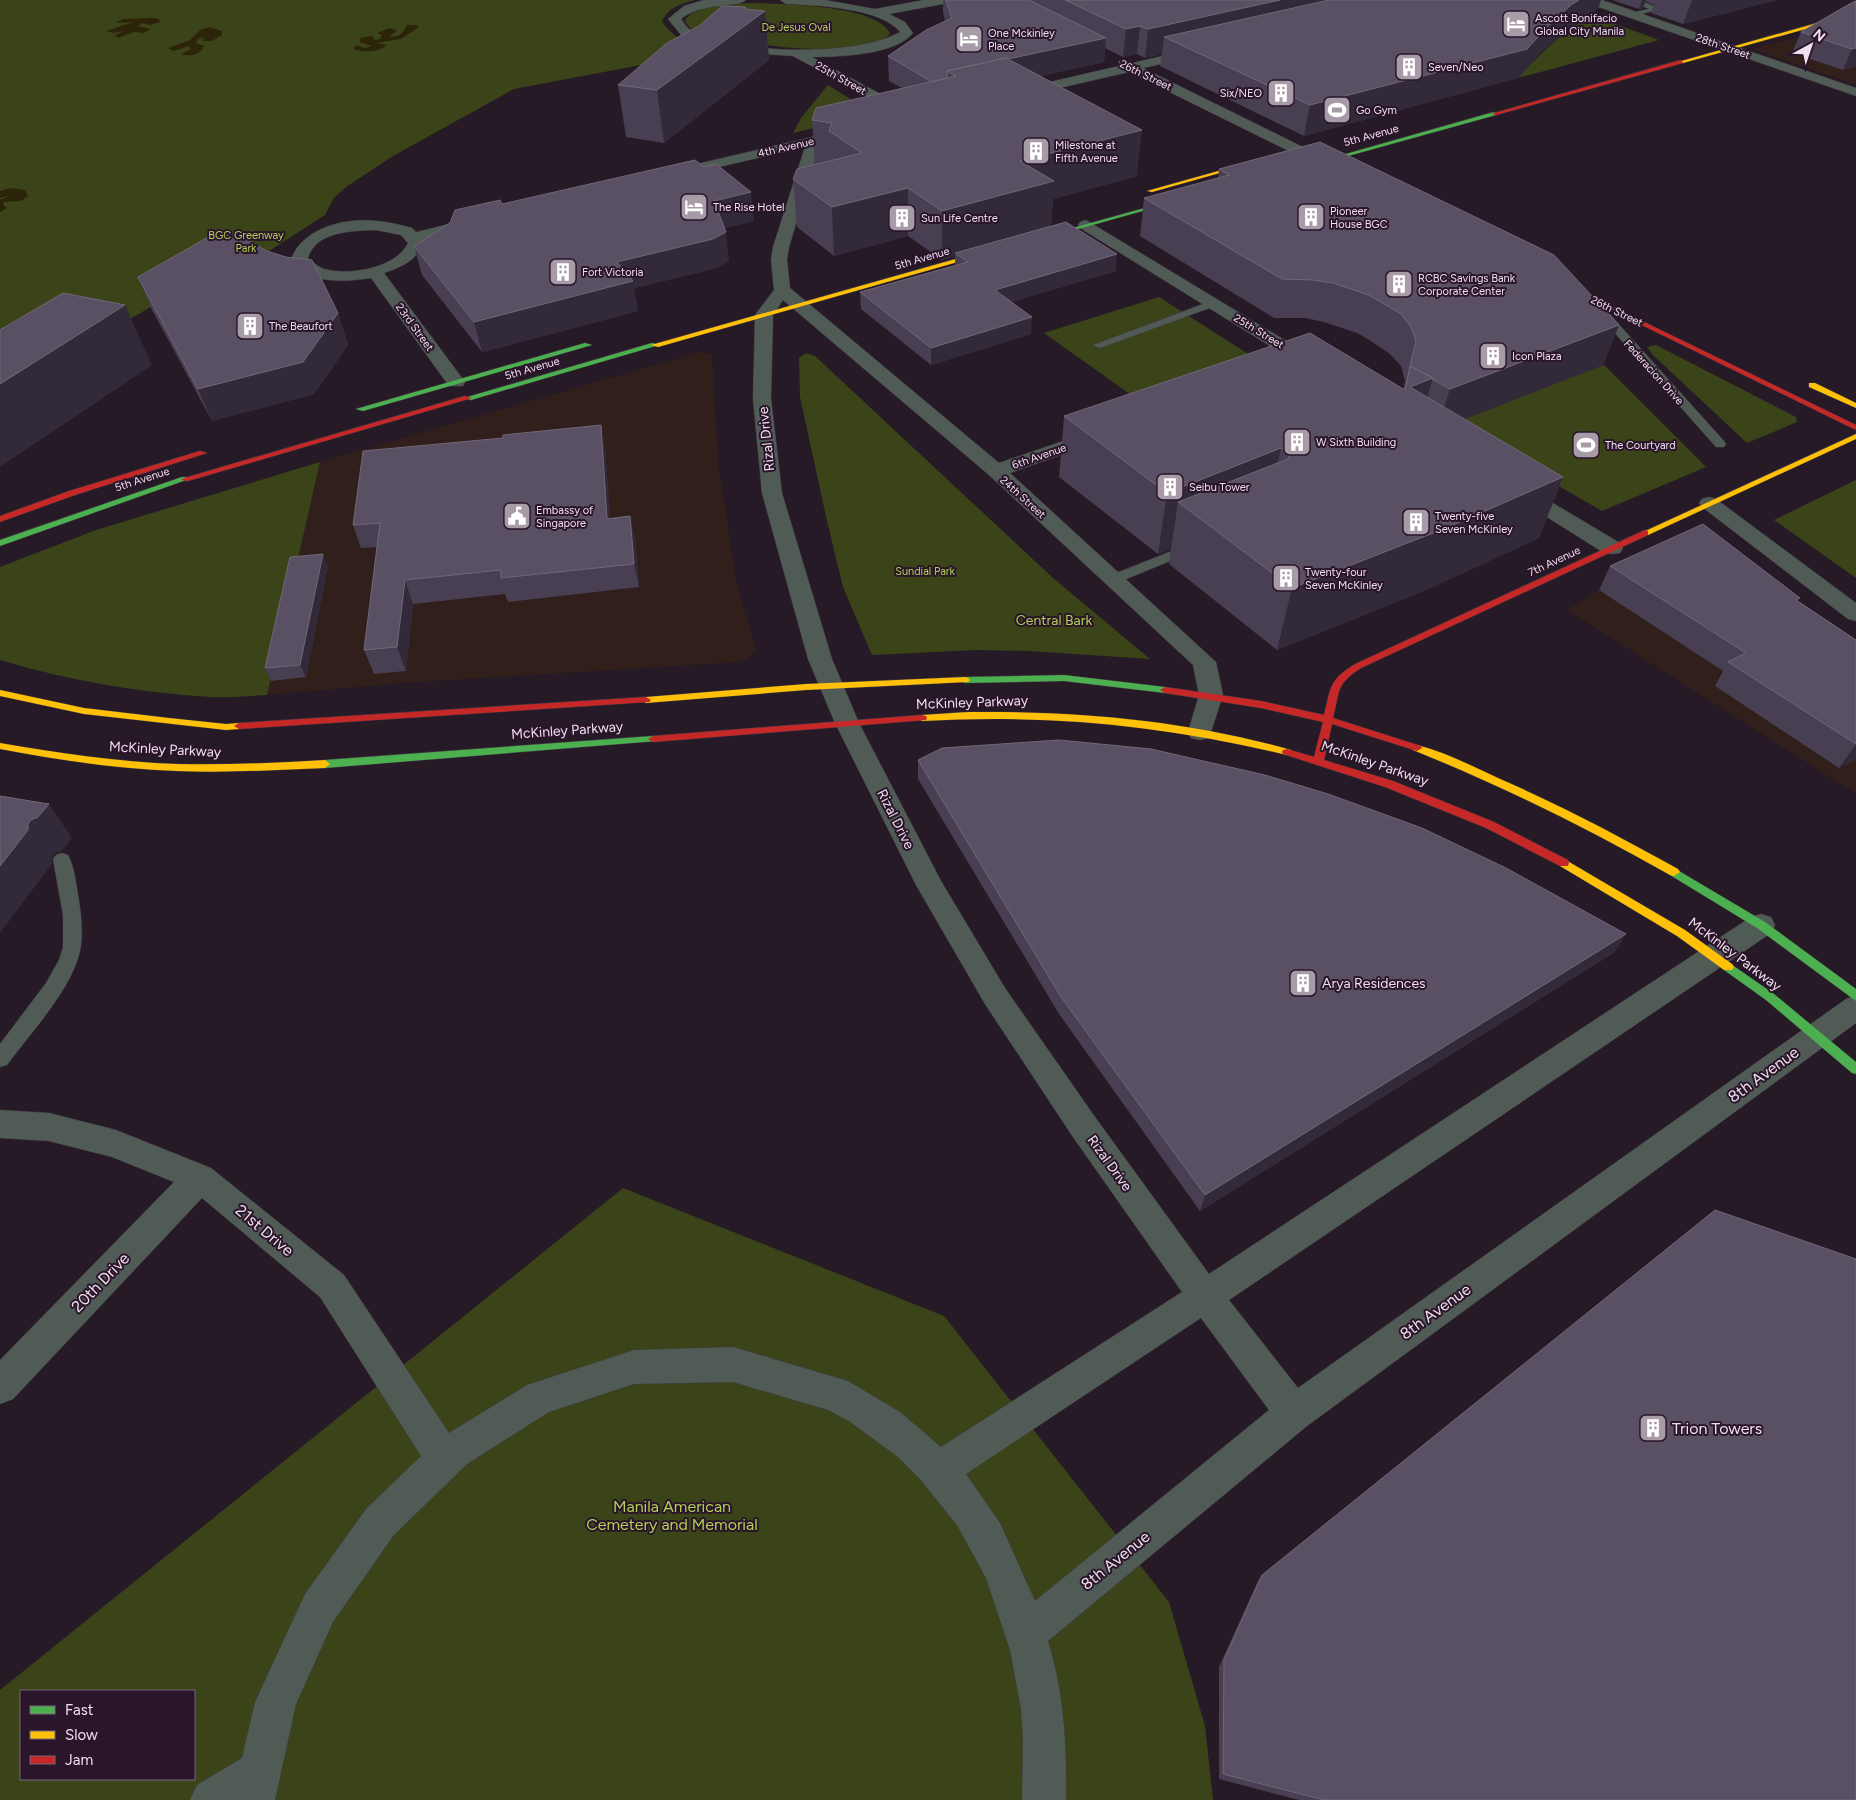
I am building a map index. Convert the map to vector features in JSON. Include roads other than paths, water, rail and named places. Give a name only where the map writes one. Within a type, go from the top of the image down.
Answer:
[{"type":"main road","name":"5th Avenue","points":[[1300,168],[1856,13]]},
{"type":"main road","points":[[1694,46],[1789,19]]},
{"type":"main road","points":[[1283,155],[1305,150]]},
{"type":"main road","name":"26th Street","points":[[1305,150],[1338,157],[1352,164]]},
{"type":"main road","name":"26th Street","points":[[1305,150],[1315,163],[1336,173]]},
{"type":"main road","points":[[1136,195],[1269,159]]},
{"type":"main road","points":[[1030,240],[1188,197]]},
{"type":"main road","name":"5th Avenue","points":[[0,543],[78,514],[208,472],[765,305],[801,305],[1002,248]]},
{"type":"main road","name":"26th Street","points":[[1556,280],[1856,428]]},
{"type":"main road","name":"5th Avenue","points":[[351,412],[599,342]]},
{"type":"main road","points":[[1804,382],[1856,406]]},
{"type":"main road","name":"7th Avenue","points":[[1319,759],[1336,685],[1342,676],[1358,666],[1856,436]]},
{"type":"main road","name":"5th Avenue","points":[[0,519],[82,490],[218,449]]},
{"type":"main road","name":"McKinley Parkway","points":[[0,693],[31,702],[112,717],[226,727],[585,705],[830,685],[1064,678],[1211,695],[1271,705],[1328,718],[1388,736],[1470,768],[1618,840],[1707,890],[1761,925],[1856,996]]},
{"type":"main road","name":"McKinley Parkway","points":[[0,746],[76,760],[202,768],[457,754],[847,723],[981,715],[1064,715],[1200,732],[1319,759],[1440,801],[1524,839],[1663,920],[1715,955],[1818,1035],[1856,1069]]},
{"type":"street","points":[[740,0],[715,2],[688,9],[674,19],[675,24],[688,35],[705,41],[761,51],[794,53],[838,52],[877,47],[903,38],[907,33],[905,28],[899,24],[875,13],[838,5],[786,0]]},
{"type":"street","points":[[875,13],[943,0]]},
{"type":"street","name":"28th Street","points":[[1591,0],[1856,92]]},
{"type":"street","points":[[1008,96],[1213,48]]},
{"type":"street","name":"25th Street","points":[[794,53],[917,117],[888,124]]},
{"type":"street","name":"26th Street","points":[[1112,58],[1305,150]]},
{"type":"street","name":"4th Avenue","points":[[656,178],[842,134]]},
{"type":"street","points":[[765,305],[790,288],[778,260],[814,140]]},
{"type":"street","points":[[416,237],[481,221]]},
{"type":"street","name":"25th Street","points":[[1086,225],[1317,367],[1283,371]]},
{"type":"street","points":[[357,226],[394,226],[416,237],[418,245],[414,252],[392,267],[374,272],[344,276],[317,273],[305,267],[299,260],[300,251],[320,235],[357,226]]},
{"type":"street","name":"23rd Street","points":[[374,272],[456,382]]},
{"type":"street","name":"24th Street","points":[[790,288],[801,305],[996,471],[1204,662],[1211,695],[1200,732]]},
{"type":"street","name":"Rizal Drive","points":[[765,305],[762,399],[772,493],[804,609],[830,685],[847,723],[930,885],[995,996],[1084,1127],[1205,1296],[1294,1413]]},
{"type":"street","name":"6th Avenue","points":[[996,471],[1110,431]]},
{"type":"street","points":[[1505,482],[1612,548]]},
{"type":"street","points":[[1709,503],[1856,614]]},
{"type":"street","points":[[938,1470],[1205,1296],[1761,925]]},
{"type":"street","name":"8th Avenue","points":[[1027,1633],[1294,1413],[1856,1007]]},
{"type":"street","name":"21st Drive","points":[[0,1124],[49,1127],[116,1144],[200,1178],[225,1196],[332,1286],[444,1458]]},
{"type":"street","name":"20th Drive","points":[[0,1386],[200,1178]]},
{"type":"street","points":[[212,1800],[255,1787],[275,1708],[298,1647],[329,1591],[364,1540],[402,1496],[444,1458],[494,1422],[545,1395],[597,1375],[651,1364],[703,1362],[756,1366],[806,1380],[854,1402],[898,1432],[938,1470],[966,1504],[990,1543],[1010,1586],[1027,1633],[1041,1701],[1046,1775],[1044,1800]]},
{"type":"lane","points":[[1632,0],[1657,8],[1633,15]]},
{"type":"lane","name":"Federacion Drive","points":[[1591,298],[1656,375],[1720,444]]},
{"type":"lane","points":[[1099,345],[1214,303]]},
{"type":"lane","points":[[1114,579],[1207,540]]},
{"type":"lane","points":[[0,1059],[66,969],[72,946],[72,926],[62,859]]},
{"type":"place","name":"Ascott Bonifacio Global City Manila","points":[[1516,24]]},
{"type":"place","name":"One Mckinley Place","points":[[969,39]]},
{"type":"place","name":"Seven/Neo","points":[[1409,67]]},
{"type":"place","name":"Six/NEO","points":[[1281,93]]},
{"type":"place","name":"Go Gym","points":[[1337,110]]},
{"type":"place","name":"Milestone at Fifth Avenue","points":[[1036,151]]},
{"type":"place","name":"The Rise Hotel","points":[[694,207]]},
{"type":"place","name":"Pioneer House BGC","points":[[1311,217]]},
{"type":"place","name":"Sun Life Centre","points":[[902,218]]},
{"type":"place","name":"Fort Victoria","points":[[563,272]]},
{"type":"place","name":"RCBC Savings Bank Corporate Center","points":[[1399,284]]},
{"type":"place","name":"The Beaufort","points":[[250,326]]},
{"type":"place","name":"Icon Plaza","points":[[1493,356]]},
{"type":"place","name":"W Sixth Building","points":[[1297,442]]},
{"type":"place","name":"The Courtyard","points":[[1586,445]]},
{"type":"place","name":"Seibu Tower","points":[[1170,487]]},
{"type":"place","name":"Embassy of Singapore","points":[[517,516]]},
{"type":"place","name":"Twenty-five Seven McKinley","points":[[1416,522]]},
{"type":"place","name":"Twenty-four Seven McKinley","points":[[1286,578]]},
{"type":"place","name":"Arya Residences","points":[[1303,983]]},
{"type":"place","name":"Trion Towers","points":[[1653,1428]]},
{"type":"park label","name":"De Jesus Oval","points":[[796,27]]},
{"type":"park label","name":"BGC Greenway Park","points":[[246,241]]},
{"type":"park label","name":"Sundial Park","points":[[925,571]]},
{"type":"park label","name":"Central Bark","points":[[1054,620]]},
{"type":"park label","name":"Manila American Cemetery and Memorial","points":[[672,1515]]}]
